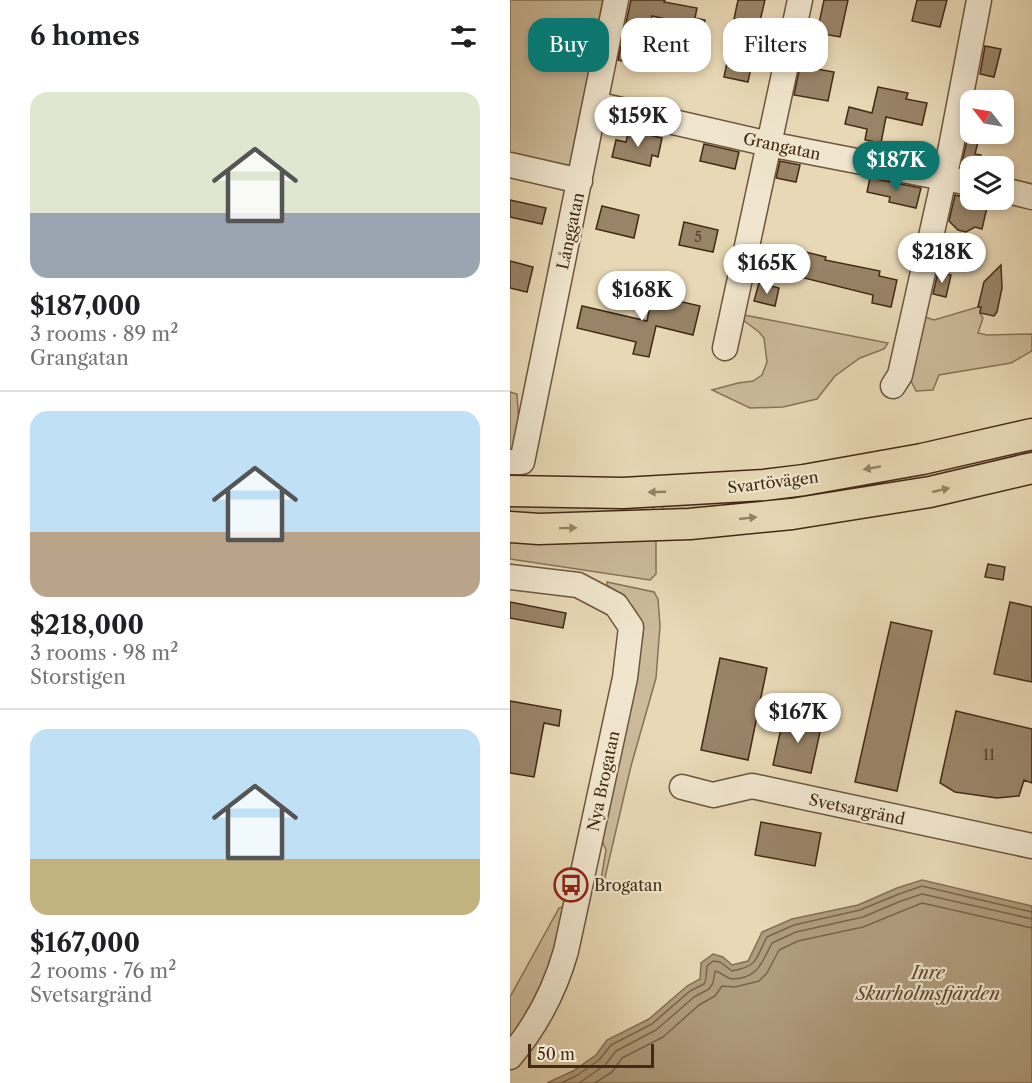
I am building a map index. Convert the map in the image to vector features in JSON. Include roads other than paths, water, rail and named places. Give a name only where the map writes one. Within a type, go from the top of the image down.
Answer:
[{"type":"main road","name":"Svartövägen","points":[[510,491],[623,493],[690,491],[804,480],[922,459],[1032,434]]},
{"type":"main road","name":"Svartövägen","points":[[510,527],[539,529],[627,527],[690,524],[792,514],[930,492],[1032,468]]},
{"type":"street","name":"Långgatan","points":[[516,462],[580,181],[616,0]]},
{"type":"street","points":[[725,348],[800,0]]},
{"type":"street","points":[[893,386],[900,375],[945,177],[979,0]]},
{"type":"street","name":"Grangatan","points":[[595,105],[769,144],[960,181]]},
{"type":"street","points":[[510,165],[580,181]]},
{"type":"street","points":[[1014,192],[1032,197]]},
{"type":"street","name":"Nya Brogatan","points":[[510,577],[578,585],[616,605],[631,627],[625,678],[566,951],[553,988],[540,1015],[510,1057]]},
{"type":"street","name":"Svetsargränd","points":[[682,787],[713,795],[752,786],[1032,846]]},
{"type":"water","name":"Inre Skurholmsfjärden","points":[[922,880],[1032,906],[1032,1083],[547,1083],[573,1071],[596,1055],[607,1040],[649,1019],[687,986],[700,979],[701,963],[713,954],[723,957],[732,965],[748,961],[762,932],[792,919],[858,905]]},
{"type":"place","name":"Brogatan","points":[[571,885]]}]
